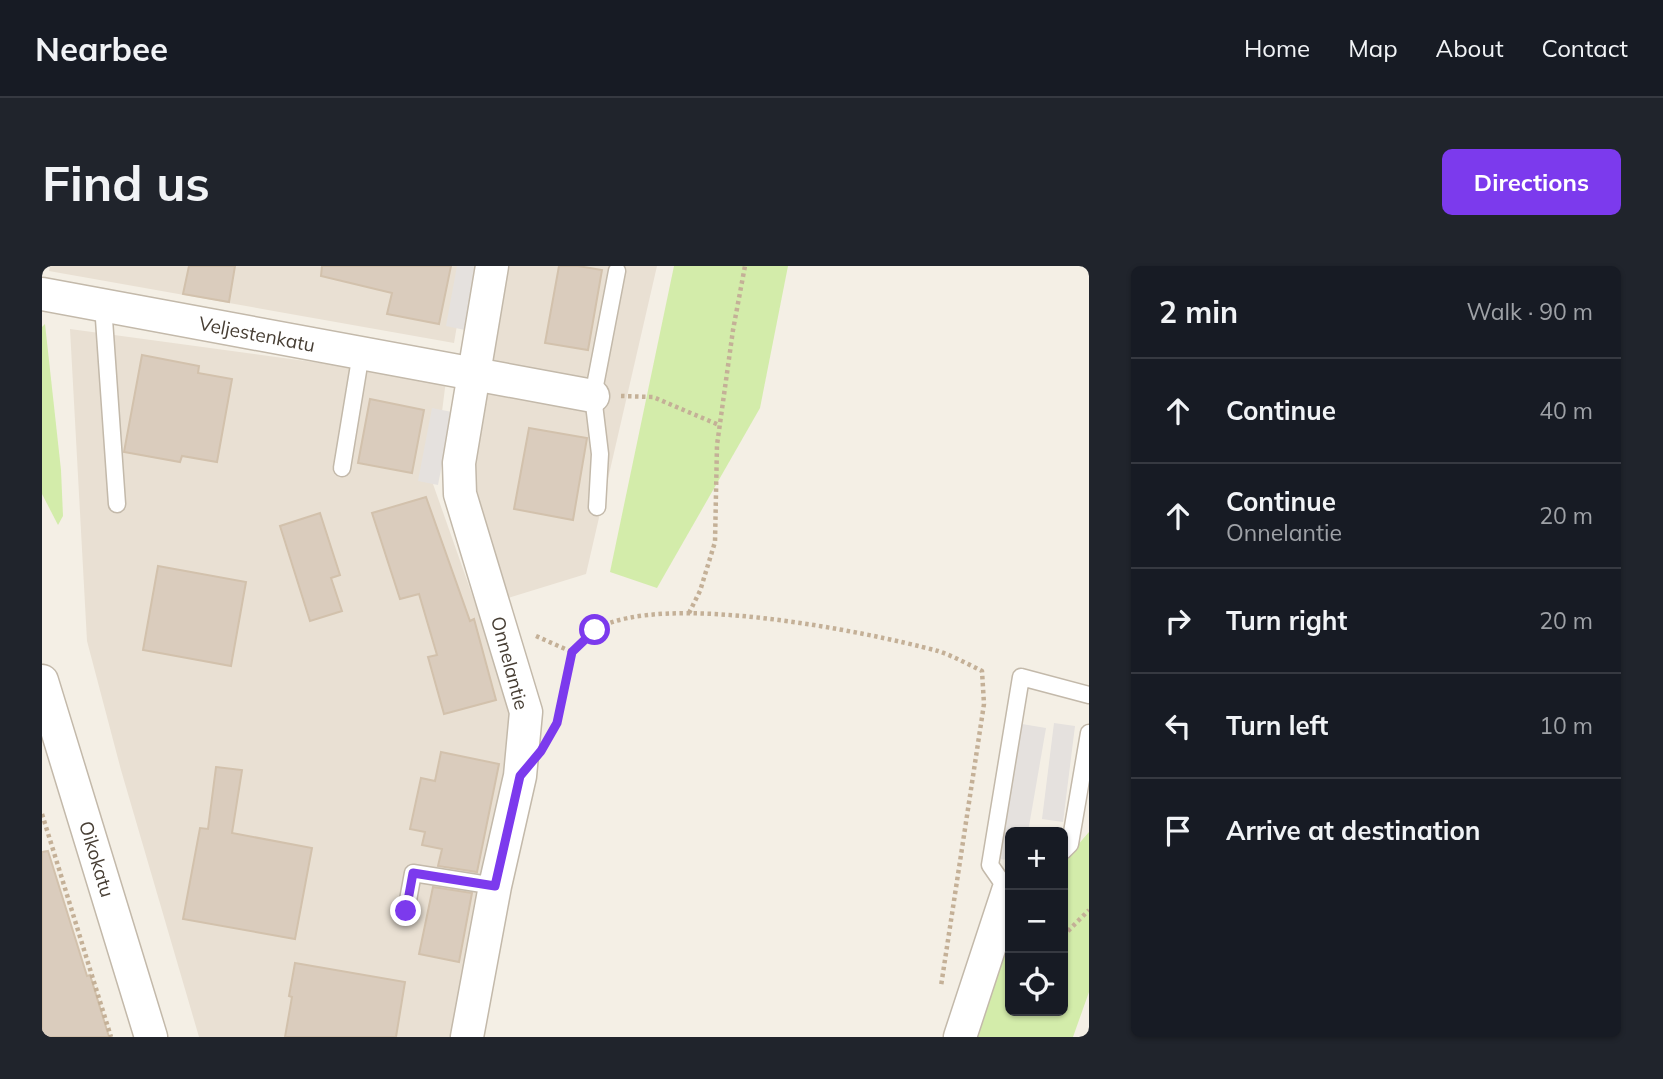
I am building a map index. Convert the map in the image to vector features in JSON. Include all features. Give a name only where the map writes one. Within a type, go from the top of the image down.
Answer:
[{"type":"street","name":"Onnelantie","points":[[467,1037],[495,886],[520,776],[526,712],[460,494],[458,463],[492,266]]},
{"type":"street","name":"Veljestenkatu","points":[[42,294],[593,396]]},
{"type":"street","name":"Oikokatu","points":[[42,681],[52,749],[151,1037]]},
{"type":"street","points":[[960,1037],[1005,902]]},
{"type":"lane","points":[[597,507],[600,454],[593,396],[617,271]]},
{"type":"lane","points":[[103,305],[117,504]]},
{"type":"lane","points":[[342,467],[361,353]]},
{"type":"lane","points":[[1005,885],[990,865],[1021,677],[1089,695]]},
{"type":"lane","points":[[1068,846],[1089,733]]},
{"type":"lane","points":[[406,911],[413,873],[495,886]]},
{"type":"path","points":[[689,613],[700,591],[715,542],[719,426],[745,266]]},
{"type":"path","points":[[593,396],[653,397],[719,426]]},
{"type":"path","points":[[557,723],[572,652],[595,630],[641,616],[689,613],[832,627],[941,652],[982,671],[984,704],[944,972],[937,998]]},
{"type":"path","points":[[42,814],[111,1037]]},
{"type":"path","points":[[1068,931],[1089,910]]},
{"type":"shaded area","points":[[50,266],[467,266],[454,343],[49,271]]},
{"type":"shaded area","points":[[457,266],[477,266],[465,330],[446,326]]},
{"type":"shaded area","points":[[499,266],[657,266],[586,574],[508,598],[466,476]]},
{"type":"shaded area","points":[[70,329],[446,380],[433,484],[518,725],[456,1037],[199,1037],[121,770],[87,641]]},
{"type":"shaded area","points":[[432,408],[452,412],[438,485],[418,481]]},
{"type":"shaded area","points":[[1054,723],[1075,726],[1063,822],[1042,819]]},
{"type":"shaded area","points":[[1022,724],[1046,728],[1029,827],[1005,827],[1005,860],[999,859]]},
{"type":"green space","points":[[674,266],[788,266],[760,408],[657,588],[610,572]]},
{"type":"green space","points":[[45,324],[61,470],[63,516],[58,525],[42,494],[42,327]]},
{"type":"green space","points":[[1089,832],[1089,992],[1073,1037],[972,1037],[1005,946],[1005,1016],[1068,1016],[1068,856]]},
{"type":"building","points":[[189,266],[235,266],[229,302],[183,294]]},
{"type":"building","points":[[322,266],[451,266],[439,324],[387,314],[392,293],[321,276]]},
{"type":"building","points":[[559,266],[602,270],[588,350],[545,343]]},
{"type":"building","points":[[142,355],[199,366],[198,373],[232,379],[217,462],[182,456],[180,462],[124,452]]},
{"type":"building","points":[[370,399],[424,410],[412,473],[358,463]]},
{"type":"building","points":[[529,428],[587,438],[573,520],[514,509]]},
{"type":"building","points":[[426,497],[470,621],[474,619],[496,700],[444,714],[428,657],[437,655],[419,594],[400,599],[372,513]]},
{"type":"building","points":[[320,513],[340,575],[331,578],[342,611],[310,621],[280,526]]},
{"type":"building","points":[[158,566],[246,582],[231,666],[143,650]]},
{"type":"building","points":[[441,752],[499,764],[477,872],[438,866],[442,849],[422,845],[425,832],[410,829],[421,778],[435,781]]},
{"type":"building","points":[[216,767],[242,770],[232,833],[312,848],[295,939],[183,919],[200,828],[208,829]]},
{"type":"building","points":[[48,851],[109,1037],[42,1037],[42,852]]},
{"type":"building","points":[[433,887],[472,893],[459,962],[419,954]]},
{"type":"building","points":[[295,963],[405,982],[396,1037],[285,1037]]},
{"type":"route","points":[[406,911],[413,873],[495,886],[520,776],[541,751],[557,723],[572,652],[595,630]]}]
